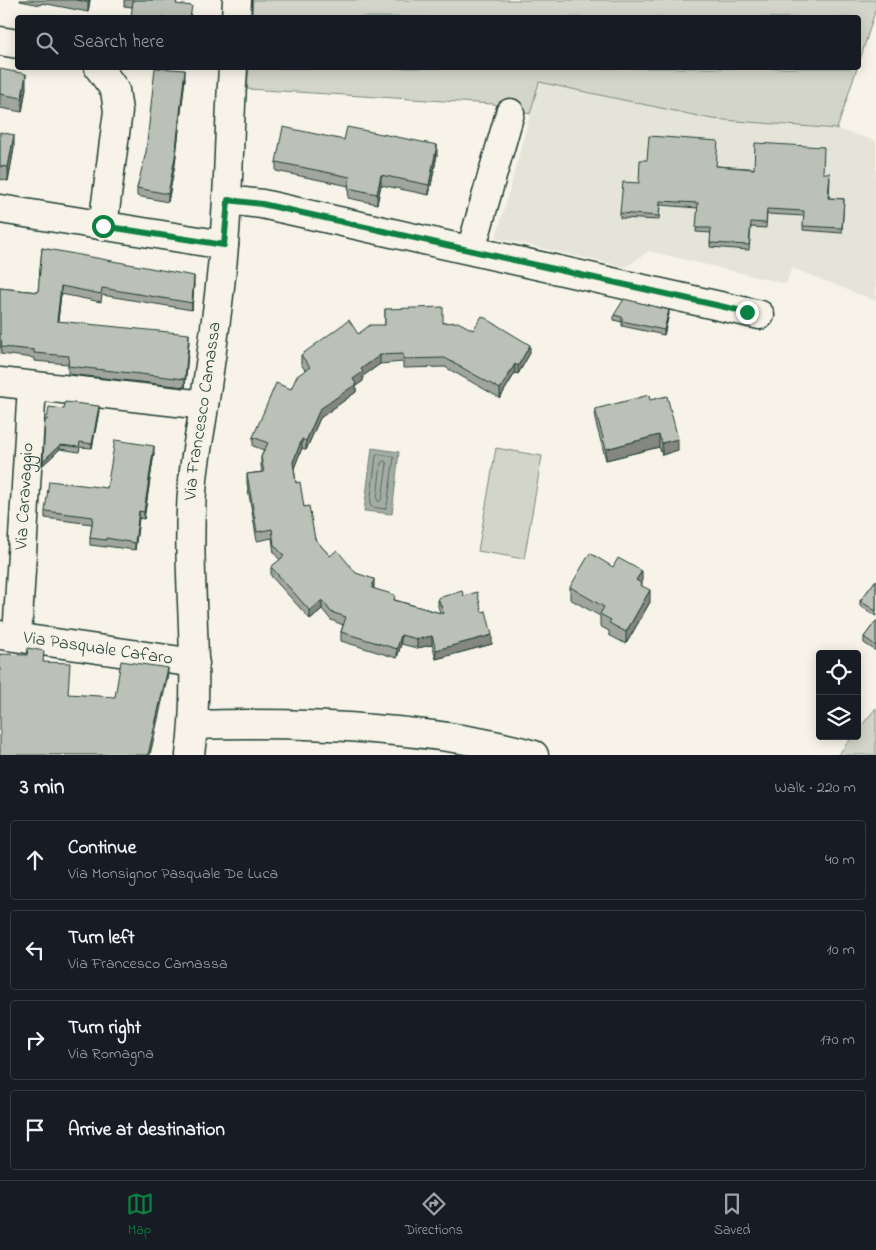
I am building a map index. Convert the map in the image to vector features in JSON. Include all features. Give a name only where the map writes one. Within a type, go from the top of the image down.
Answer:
[{"type":"street","points":[[236,15],[237,0]]},
{"type":"street","points":[[0,41],[15,44]]},
{"type":"street","points":[[100,70],[115,90],[118,111],[103,226]]},
{"type":"street","name":"Via Francesco Camassa","points":[[190,755],[194,725],[195,663],[190,580],[193,481],[224,245],[228,200],[233,70]]},
{"type":"street","points":[[471,250],[510,113]]},
{"type":"street","points":[[228,200],[262,204],[760,315]]},
{"type":"street","points":[[0,209],[224,245]]},
{"type":"street","points":[[0,382],[204,405]]},
{"type":"street","name":"Via Caravaggio","points":[[9,636],[32,386]]},
{"type":"street","name":"Via Pasquale Cafaro","points":[[9,636],[195,663]]},
{"type":"street","points":[[194,725],[259,723],[326,725],[421,733],[440,735],[534,755]]},
{"type":"shaded area","points":[[253,0],[876,0],[876,8],[861,57],[861,15],[252,15]]},
{"type":"shaded area","points":[[249,70],[856,70],[837,129],[712,119],[539,82],[530,114],[493,104],[247,89]]},
{"type":"shaded area","points":[[539,82],[712,119],[837,129],[876,141],[876,301],[792,268],[786,284],[649,251],[626,267],[496,238]]},
{"type":"shaded area","points":[[496,448],[542,456],[524,559],[478,551]]},
{"type":"shaded area","points":[[876,708],[876,755],[838,755],[850,740],[861,740],[861,726]]},
{"type":"water","points":[[372,448],[399,452],[392,514],[364,511]]},
{"type":"building","points":[[133,0],[177,0],[176,4],[192,6],[190,15],[131,15]]},
{"type":"building","points":[[0,69],[26,74],[22,98],[0,94]]},
{"type":"building","points":[[155,70],[185,70],[175,157],[168,194],[137,188],[146,152]]},
{"type":"building","points":[[283,127],[344,140],[347,127],[437,145],[429,185],[381,175],[377,194],[348,188],[350,177],[276,162]]},
{"type":"building","points":[[0,132],[14,135],[8,167],[0,166]]},
{"type":"building","points":[[649,136],[718,141],[716,166],[754,169],[755,143],[824,147],[823,173],[830,173],[828,198],[844,199],[842,228],[803,226],[804,211],[767,209],[766,223],[751,222],[749,245],[710,243],[711,228],[696,228],[698,203],[660,201],[659,216],[620,213],[623,182],[639,183],[640,160],[647,160]]},
{"type":"building","points":[[42,248],[194,276],[192,303],[102,288],[101,294],[61,286],[57,321],[189,334],[185,379],[68,366],[69,356],[34,353],[34,350],[1,347],[0,288],[38,292]]},
{"type":"building","points":[[624,299],[669,310],[664,330],[622,321],[622,317],[614,315]]},
{"type":"building","points":[[443,307],[443,323],[458,322],[473,330],[482,316],[530,345],[518,366],[515,364],[500,389],[445,358],[403,359],[403,354],[380,355],[361,369],[363,372],[353,379],[356,384],[320,409],[306,441],[302,439],[293,462],[296,483],[300,482],[304,507],[309,506],[315,539],[330,556],[337,550],[356,573],[374,579],[372,588],[395,595],[394,600],[444,614],[438,598],[462,591],[464,596],[477,592],[482,612],[486,611],[492,635],[436,650],[432,636],[417,639],[401,635],[397,649],[341,632],[346,617],[331,612],[322,600],[310,611],[271,567],[284,556],[274,545],[272,529],[257,532],[247,474],[264,472],[261,457],[268,443],[253,437],[276,383],[291,389],[297,376],[310,367],[301,355],[349,320],[358,334],[370,325],[385,325],[385,309]]},
{"type":"building","points":[[649,395],[650,400],[667,396],[678,439],[662,443],[659,435],[606,449],[595,409]]},
{"type":"building","points":[[65,402],[99,406],[92,444],[80,442],[79,447],[60,445],[43,461],[45,420],[47,420],[49,407],[64,409]]},
{"type":"building","points":[[115,440],[154,446],[144,512],[139,511],[135,543],[106,538],[106,540],[90,538],[93,517],[45,511],[49,481],[107,488]]},
{"type":"building","points":[[590,553],[613,567],[618,558],[642,571],[636,580],[641,583],[640,585],[650,590],[626,632],[609,623],[611,620],[600,614],[604,607],[570,587]]},
{"type":"building","points":[[876,580],[876,611],[860,601]]},
{"type":"building","points":[[876,621],[876,646],[864,637]]},
{"type":"building","points":[[28,648],[44,651],[43,662],[70,663],[68,694],[115,697],[121,661],[168,668],[148,755],[0,755],[0,654],[27,655]]},
{"type":"route","points":[[103,226],[224,245],[228,200],[262,204],[747,312]]}]
